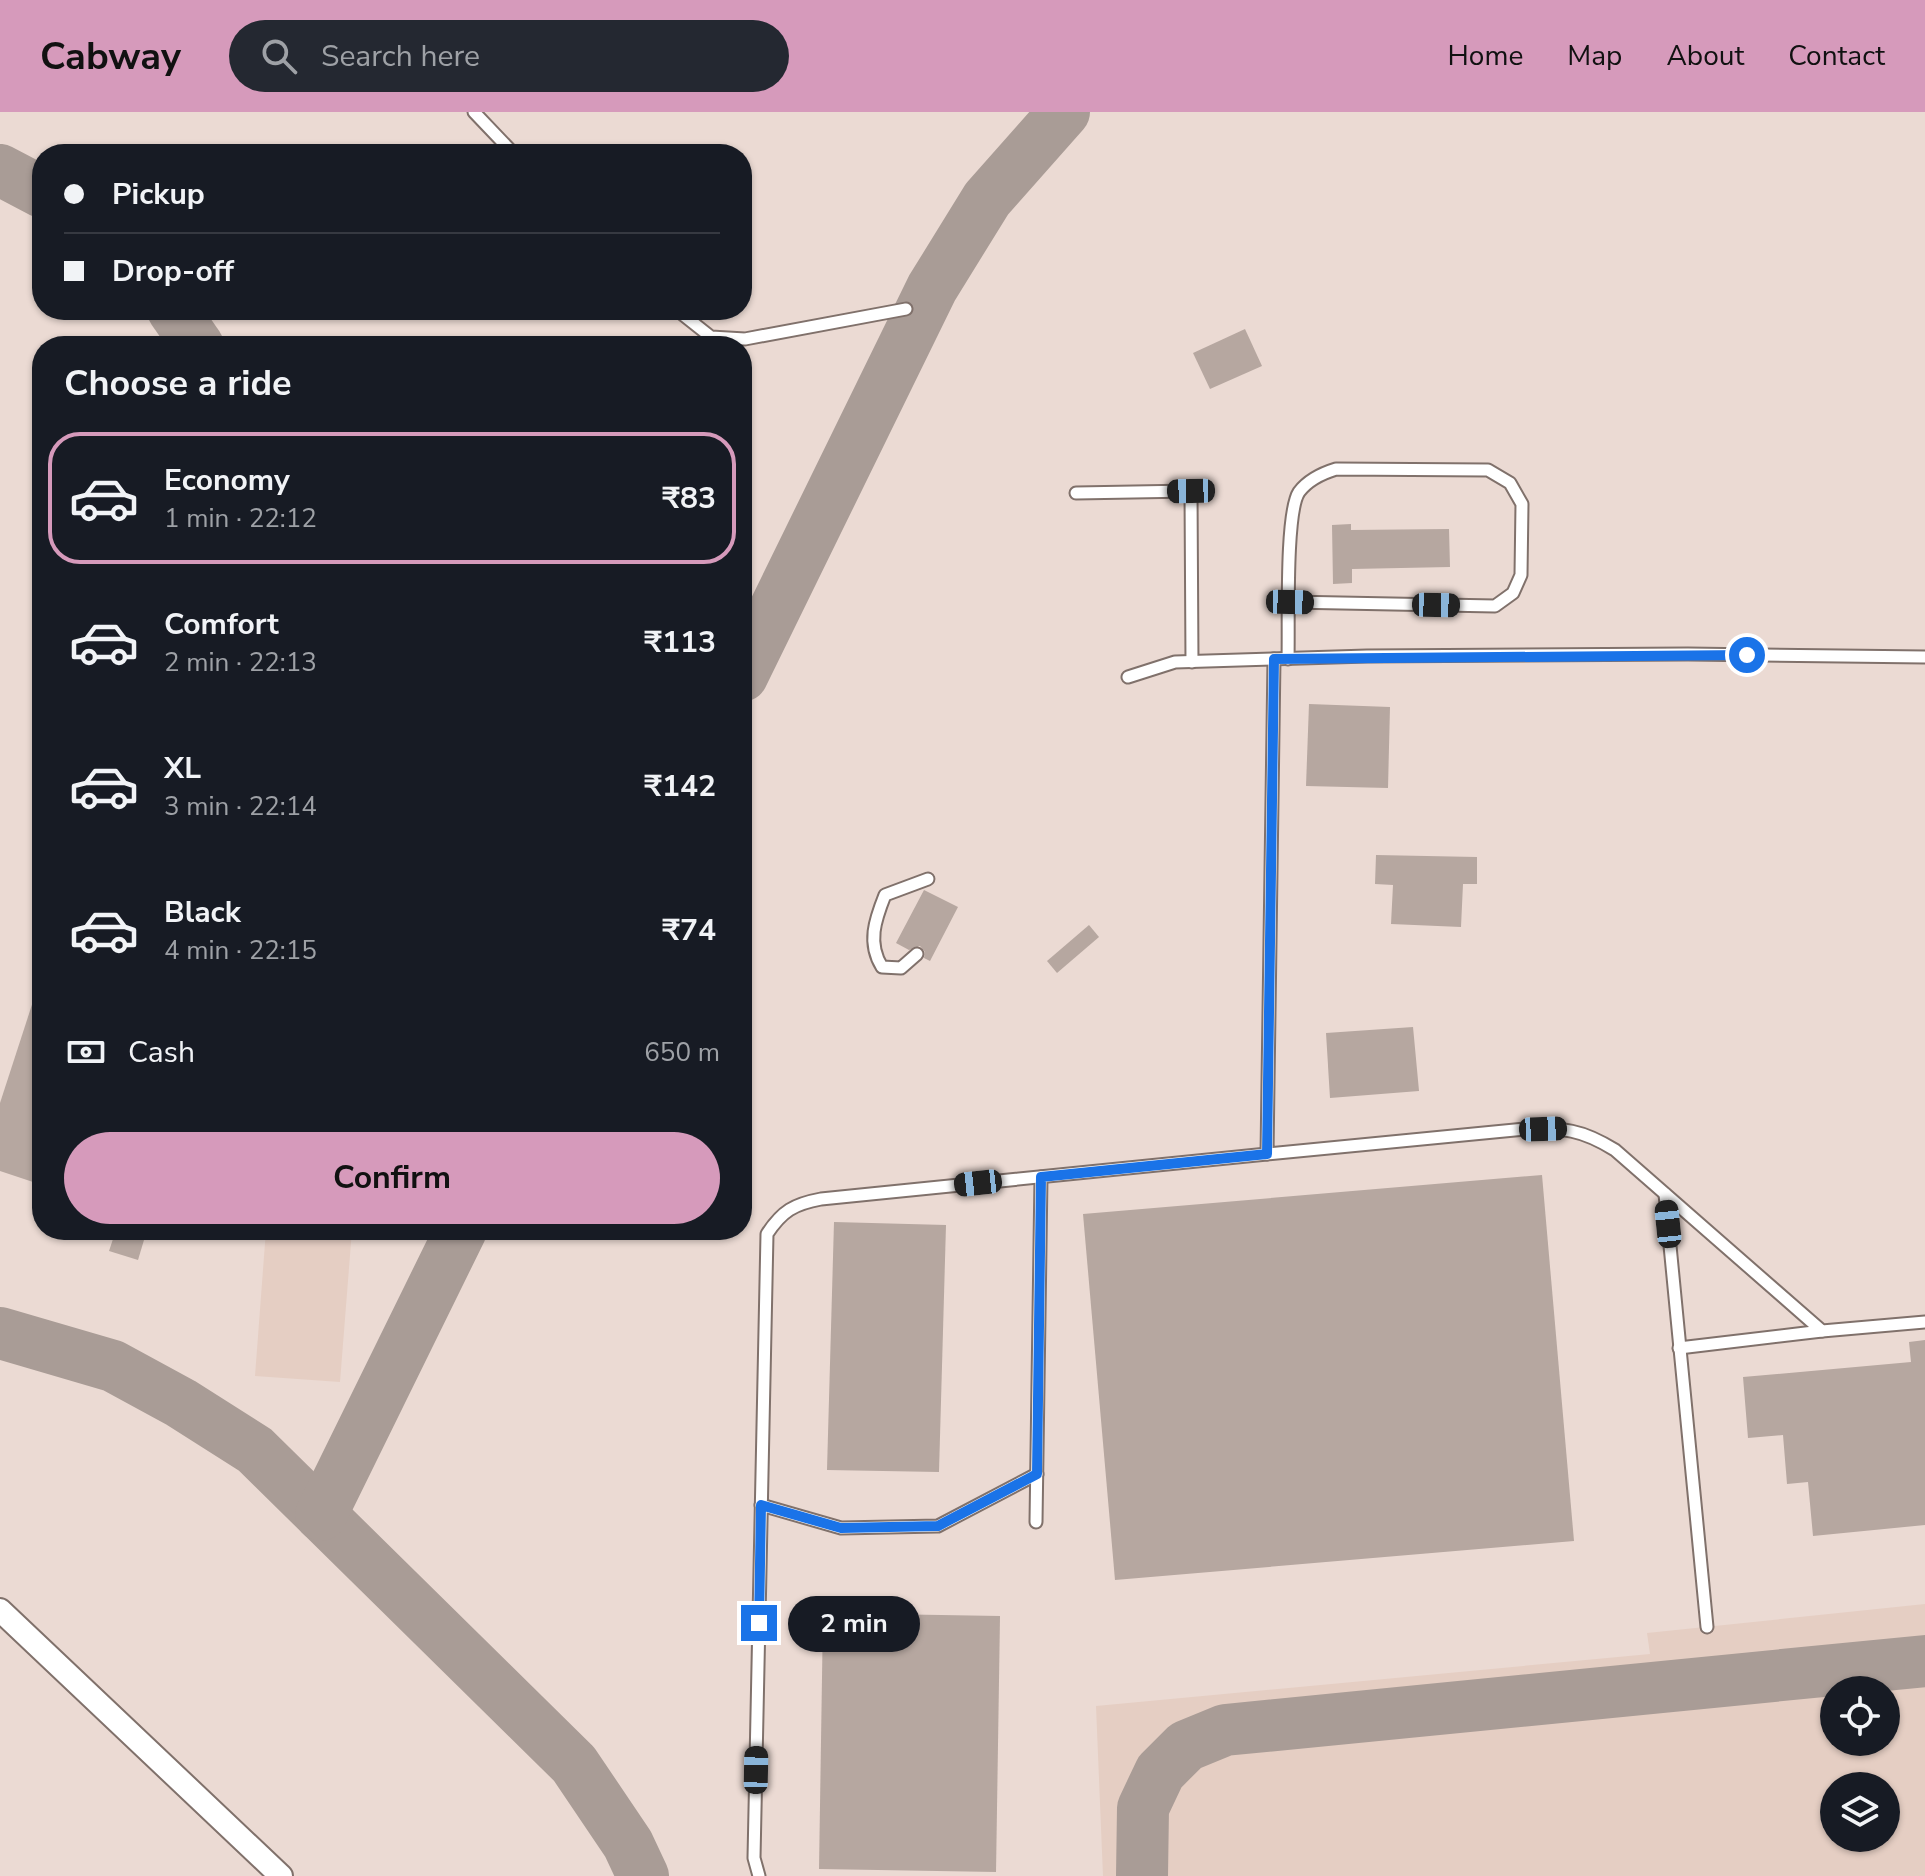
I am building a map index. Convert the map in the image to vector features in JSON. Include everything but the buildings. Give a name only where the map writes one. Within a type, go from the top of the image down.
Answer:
[{"type":"street","points":[[0,1610],[281,1876]]},
{"type":"lane","points":[[474,112],[504,144]]},
{"type":"lane","points":[[752,338],[906,309]]},
{"type":"lane","points":[[690,320],[710,336]]},
{"type":"lane","points":[[1288,659],[1292,516],[1299,493],[1320,474],[1336,469],[1488,470],[1510,483],[1522,504],[1521,575],[1513,593],[1495,606],[1290,602]]},
{"type":"lane","points":[[1076,493],[1191,491],[1192,662]]},
{"type":"lane","points":[[1128,677],[1175,662],[1274,659],[1688,654],[1925,657]]},
{"type":"lane","points":[[1267,1154],[1274,659]]},
{"type":"lane","points":[[917,954],[901,968],[882,967],[875,956],[872,934],[885,895],[928,879]]},
{"type":"lane","points":[[759,1876],[754,1858],[767,1234],[781,1213],[799,1203],[1267,1154],[1561,1128],[1589,1133],[1615,1150],[1822,1331]]},
{"type":"lane","points":[[1036,1522],[1041,1177]]},
{"type":"lane","points":[[1665,1194],[1707,1627]]},
{"type":"lane","points":[[1679,1348],[1925,1322]]},
{"type":"lane","points":[[761,1505],[841,1528],[938,1526],[1037,1474]]},
{"type":"shaded area","points":[[265,1240],[351,1240],[340,1382],[255,1376]]},
{"type":"shaded area","points":[[1925,1604],[1925,1876],[1103,1876],[1096,1706],[1650,1654],[1647,1633]]},
{"type":"taxiway","points":[[752,656],[932,288],[987,199],[1064,112]]},
{"type":"taxiway","points":[[0,170],[32,187]]},
{"type":"taxiway","points":[[180,320],[191,336]]},
{"type":"taxiway","points":[[321,1515],[456,1240]]},
{"type":"taxiway","points":[[0,1333],[113,1366],[181,1403],[255,1450],[574,1764],[628,1844],[643,1876]]},
{"type":"taxiway","points":[[1142,1876],[1143,1808],[1160,1772],[1186,1746],[1225,1730],[1925,1661]]},
{"type":"route","points":[[759,1623],[761,1505],[841,1528],[938,1526],[1037,1474],[1041,1177],[1267,1154],[1274,659],[1747,655]]}]
